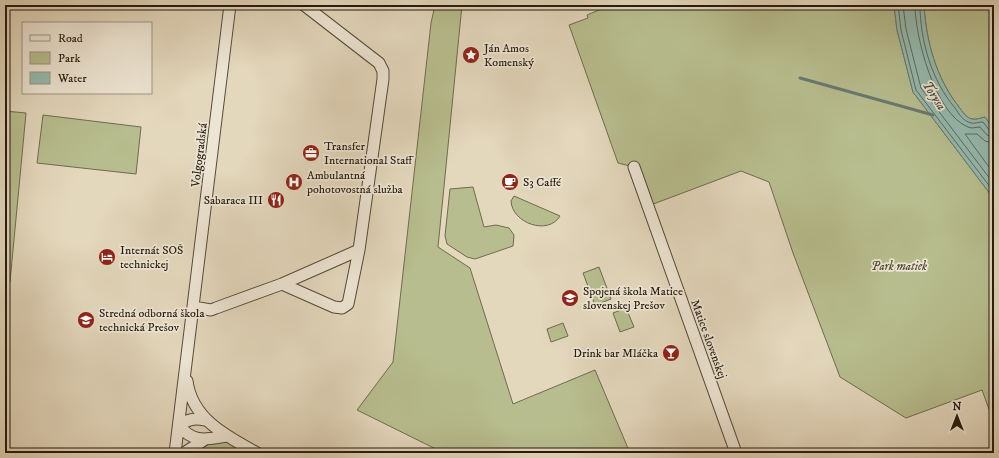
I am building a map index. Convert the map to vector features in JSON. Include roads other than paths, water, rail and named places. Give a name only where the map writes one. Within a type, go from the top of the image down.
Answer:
[{"type":"street","name":"Volgogradská","points":[[175,453],[230,5]]},
{"type":"street","points":[[282,284],[334,308],[342,308],[348,304],[352,294],[359,250],[383,74],[379,63],[304,5]]},
{"type":"street","name":"Matice slovenskej","points":[[634,166],[736,453]]},
{"type":"street","points":[[193,308],[211,310],[282,284],[359,250]]},
{"type":"street","points":[[185,370],[190,397],[205,420],[227,436],[257,453]]},
{"type":"street","points":[[205,420],[195,418],[186,420],[178,426],[193,438],[204,440],[227,436]]},
{"type":"street","points":[[184,453],[204,440]]},
{"type":"water","name":"Torysa","points":[[894,5],[924,5],[930,45],[938,71],[944,84],[966,116],[974,119],[985,117],[994,130],[994,199],[913,92],[897,30]]},
{"type":"waterway","name":"Torysa","points":[[800,78],[933,115]]},
{"type":"place","name":"Ján Amos Komenský","points":[[471,55]]},
{"type":"place","name":"Transfer International Staff","points":[[311,153]]},
{"type":"place","name":"Ambulantná pohotovostná služba","points":[[294,182]]},
{"type":"place","name":"S3 Caffé","points":[[510,182]]},
{"type":"place","name":"Sabaraca III","points":[[276,200]]},
{"type":"place","name":"Internát SOŠ technickej","points":[[107,257]]},
{"type":"place","name":"Spojená škola Matice slovenskej Prešov","points":[[570,298]]},
{"type":"place","name":"Stredná odborná škola technická Prešov","points":[[86,320]]},
{"type":"place","name":"Drink bar Mláčka","points":[[671,353]]},
{"type":"park label","name":"Park matiek","points":[[899,266]]}]
